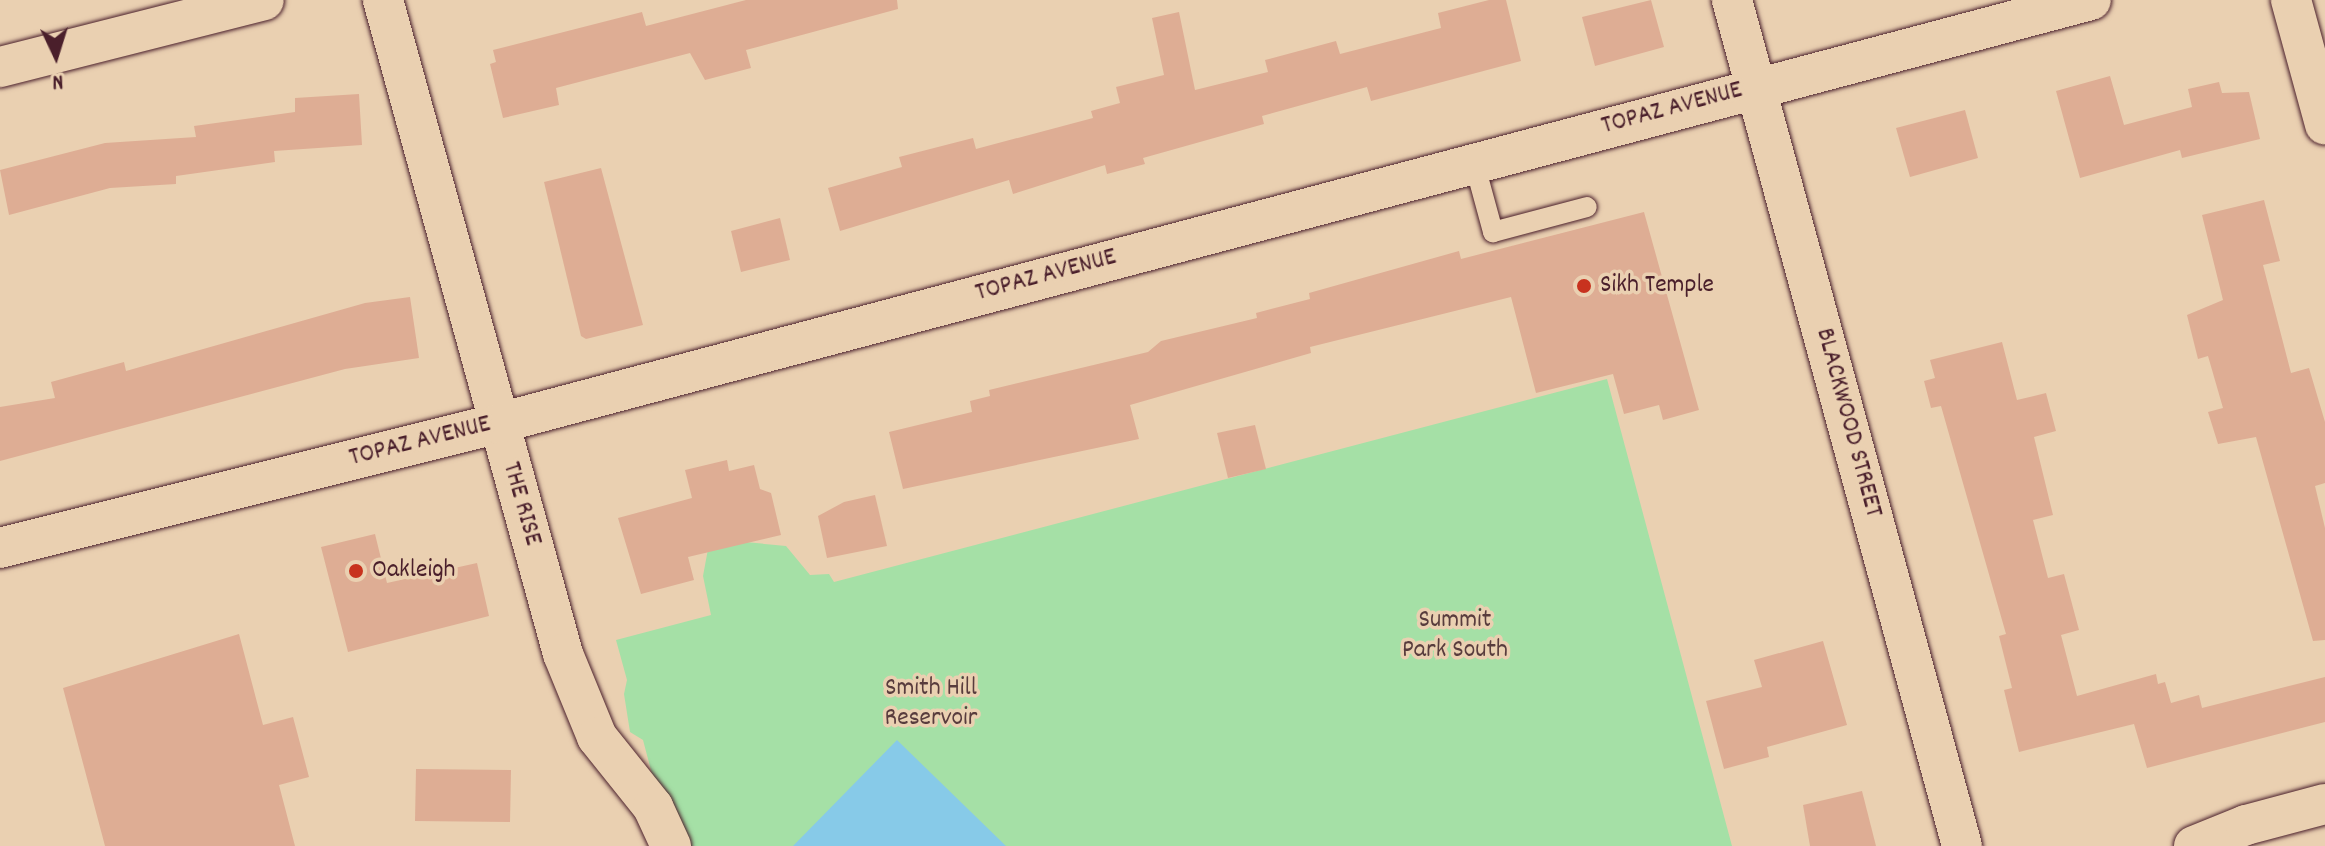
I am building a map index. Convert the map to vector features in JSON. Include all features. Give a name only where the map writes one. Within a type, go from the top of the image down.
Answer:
[{"type":"street","points":[[0,67],[264,0]]},
{"type":"street","name":"THE RISE","points":[[383,0],[499,423],[581,703],[597,737],[653,807],[671,846]]},
{"type":"street","name":"BLACKWOOD STREET","points":[[1732,0],[1962,846]]},
{"type":"street","name":"TOPAZ AVENUE","points":[[0,548],[499,423],[2091,0]]},
{"type":"street","points":[[2291,0],[2325,124]]},
{"type":"street","points":[[2194,846],[2246,825],[2325,804]]},
{"type":"lane","points":[[1474,162],[1493,232],[1587,207]]},
{"type":"green space","name":"Summit Park South","points":[[1607,379],[1732,846],[671,846],[643,740],[630,732],[624,694],[627,680],[616,640],[711,615],[703,576],[708,549],[735,541],[786,546],[810,575],[829,574],[834,582]]},
{"type":"water","name":"Smith Hill Reservoir","points":[[897,740],[1006,846],[793,846]]},
{"type":"building","points":[[746,0],[897,0],[898,9],[746,50],[751,68],[705,80],[690,53],[556,88],[559,105],[503,118],[490,64],[496,62],[493,50],[642,12],[646,26]]},
{"type":"building","points":[[1489,0],[1506,0],[1521,61],[1371,101],[1367,87],[1262,116],[1264,124],[1143,158],[1145,164],[1107,174],[1105,165],[1013,194],[1009,180],[840,231],[828,188],[902,167],[899,157],[973,138],[976,149],[1093,118],[1091,111],[1120,103],[1116,87],[1164,75],[1152,18],[1179,12],[1195,90],[1268,72],[1265,60],[1336,41],[1340,54],[1441,28],[1438,13]]},
{"type":"building","points":[[1651,0],[1664,47],[1595,66],[1582,17]]},
{"type":"building","points":[[2110,76],[2124,125],[2192,107],[2188,89],[2219,82],[2222,93],[2249,92],[2260,139],[2182,158],[2180,150],[2080,178],[2056,91]]},
{"type":"building","points":[[359,94],[362,145],[274,151],[275,162],[176,176],[176,184],[110,188],[9,215],[0,170],[105,143],[196,137],[194,126],[295,112],[295,98]]},
{"type":"building","points":[[1965,110],[1978,158],[1910,177],[1896,128]]},
{"type":"building","points":[[601,168],[643,325],[586,339],[581,336],[544,182]]},
{"type":"building","points":[[2264,200],[2280,261],[2263,265],[2291,373],[2309,368],[2325,422],[2325,483],[2315,486],[2325,528],[2325,640],[2313,641],[2256,437],[2218,444],[2208,412],[2223,408],[2208,356],[2198,359],[2187,315],[2223,300],[2202,215]]},
{"type":"building","points":[[1644,212],[1699,410],[1663,420],[1659,405],[1624,414],[1613,374],[1536,393],[1511,297],[1310,347],[1311,353],[1130,405],[1139,439],[903,489],[889,432],[972,412],[970,401],[990,396],[989,390],[1148,352],[1161,341],[1257,318],[1256,313],[1310,299],[1309,293],[1459,251],[1461,259]]},
{"type":"building","points":[[780,218],[790,260],[741,272],[731,231]]},
{"type":"building","points":[[410,297],[419,358],[345,369],[0,461],[0,407],[55,398],[51,382],[124,362],[126,371],[365,303]]},
{"type":"building","points":[[2002,342],[2017,400],[2046,393],[2056,431],[2034,437],[2053,515],[2033,520],[2048,578],[2064,574],[2079,630],[2061,635],[2077,696],[2156,674],[2158,684],[2165,682],[2171,703],[2199,695],[2202,708],[2325,677],[2325,722],[2147,768],[2134,724],[2019,752],[2004,690],[2012,688],[1999,636],[2006,634],[1941,406],[1931,408],[1924,381],[1935,378],[1930,360]]},
{"type":"building","points":[[1255,425],[1266,469],[1228,478],[1217,433]]},
{"type":"building","points":[[727,460],[729,471],[754,465],[760,489],[771,493],[781,535],[688,557],[694,580],[641,594],[618,518],[692,498],[685,470]]},
{"type":"building","points":[[875,495],[887,546],[827,558],[818,516],[844,502]]},
{"type":"building","points":[[375,534],[387,583],[477,563],[489,616],[348,652],[321,547]]},
{"type":"building","points":[[239,634],[263,725],[293,717],[309,777],[279,785],[295,846],[105,846],[63,688]]},
{"type":"building","points":[[1823,641],[1847,725],[1767,747],[1769,757],[1724,769],[1706,701],[1762,687],[1754,660]]},
{"type":"building","points":[[416,769],[511,770],[510,822],[415,821]]},
{"type":"building","points":[[1862,791],[1876,846],[1810,846],[1803,805]]},
{"type":"place","name":"Sikh Temple","points":[[1584,286]]},
{"type":"place","name":"Oakleigh","points":[[356,571]]}]
